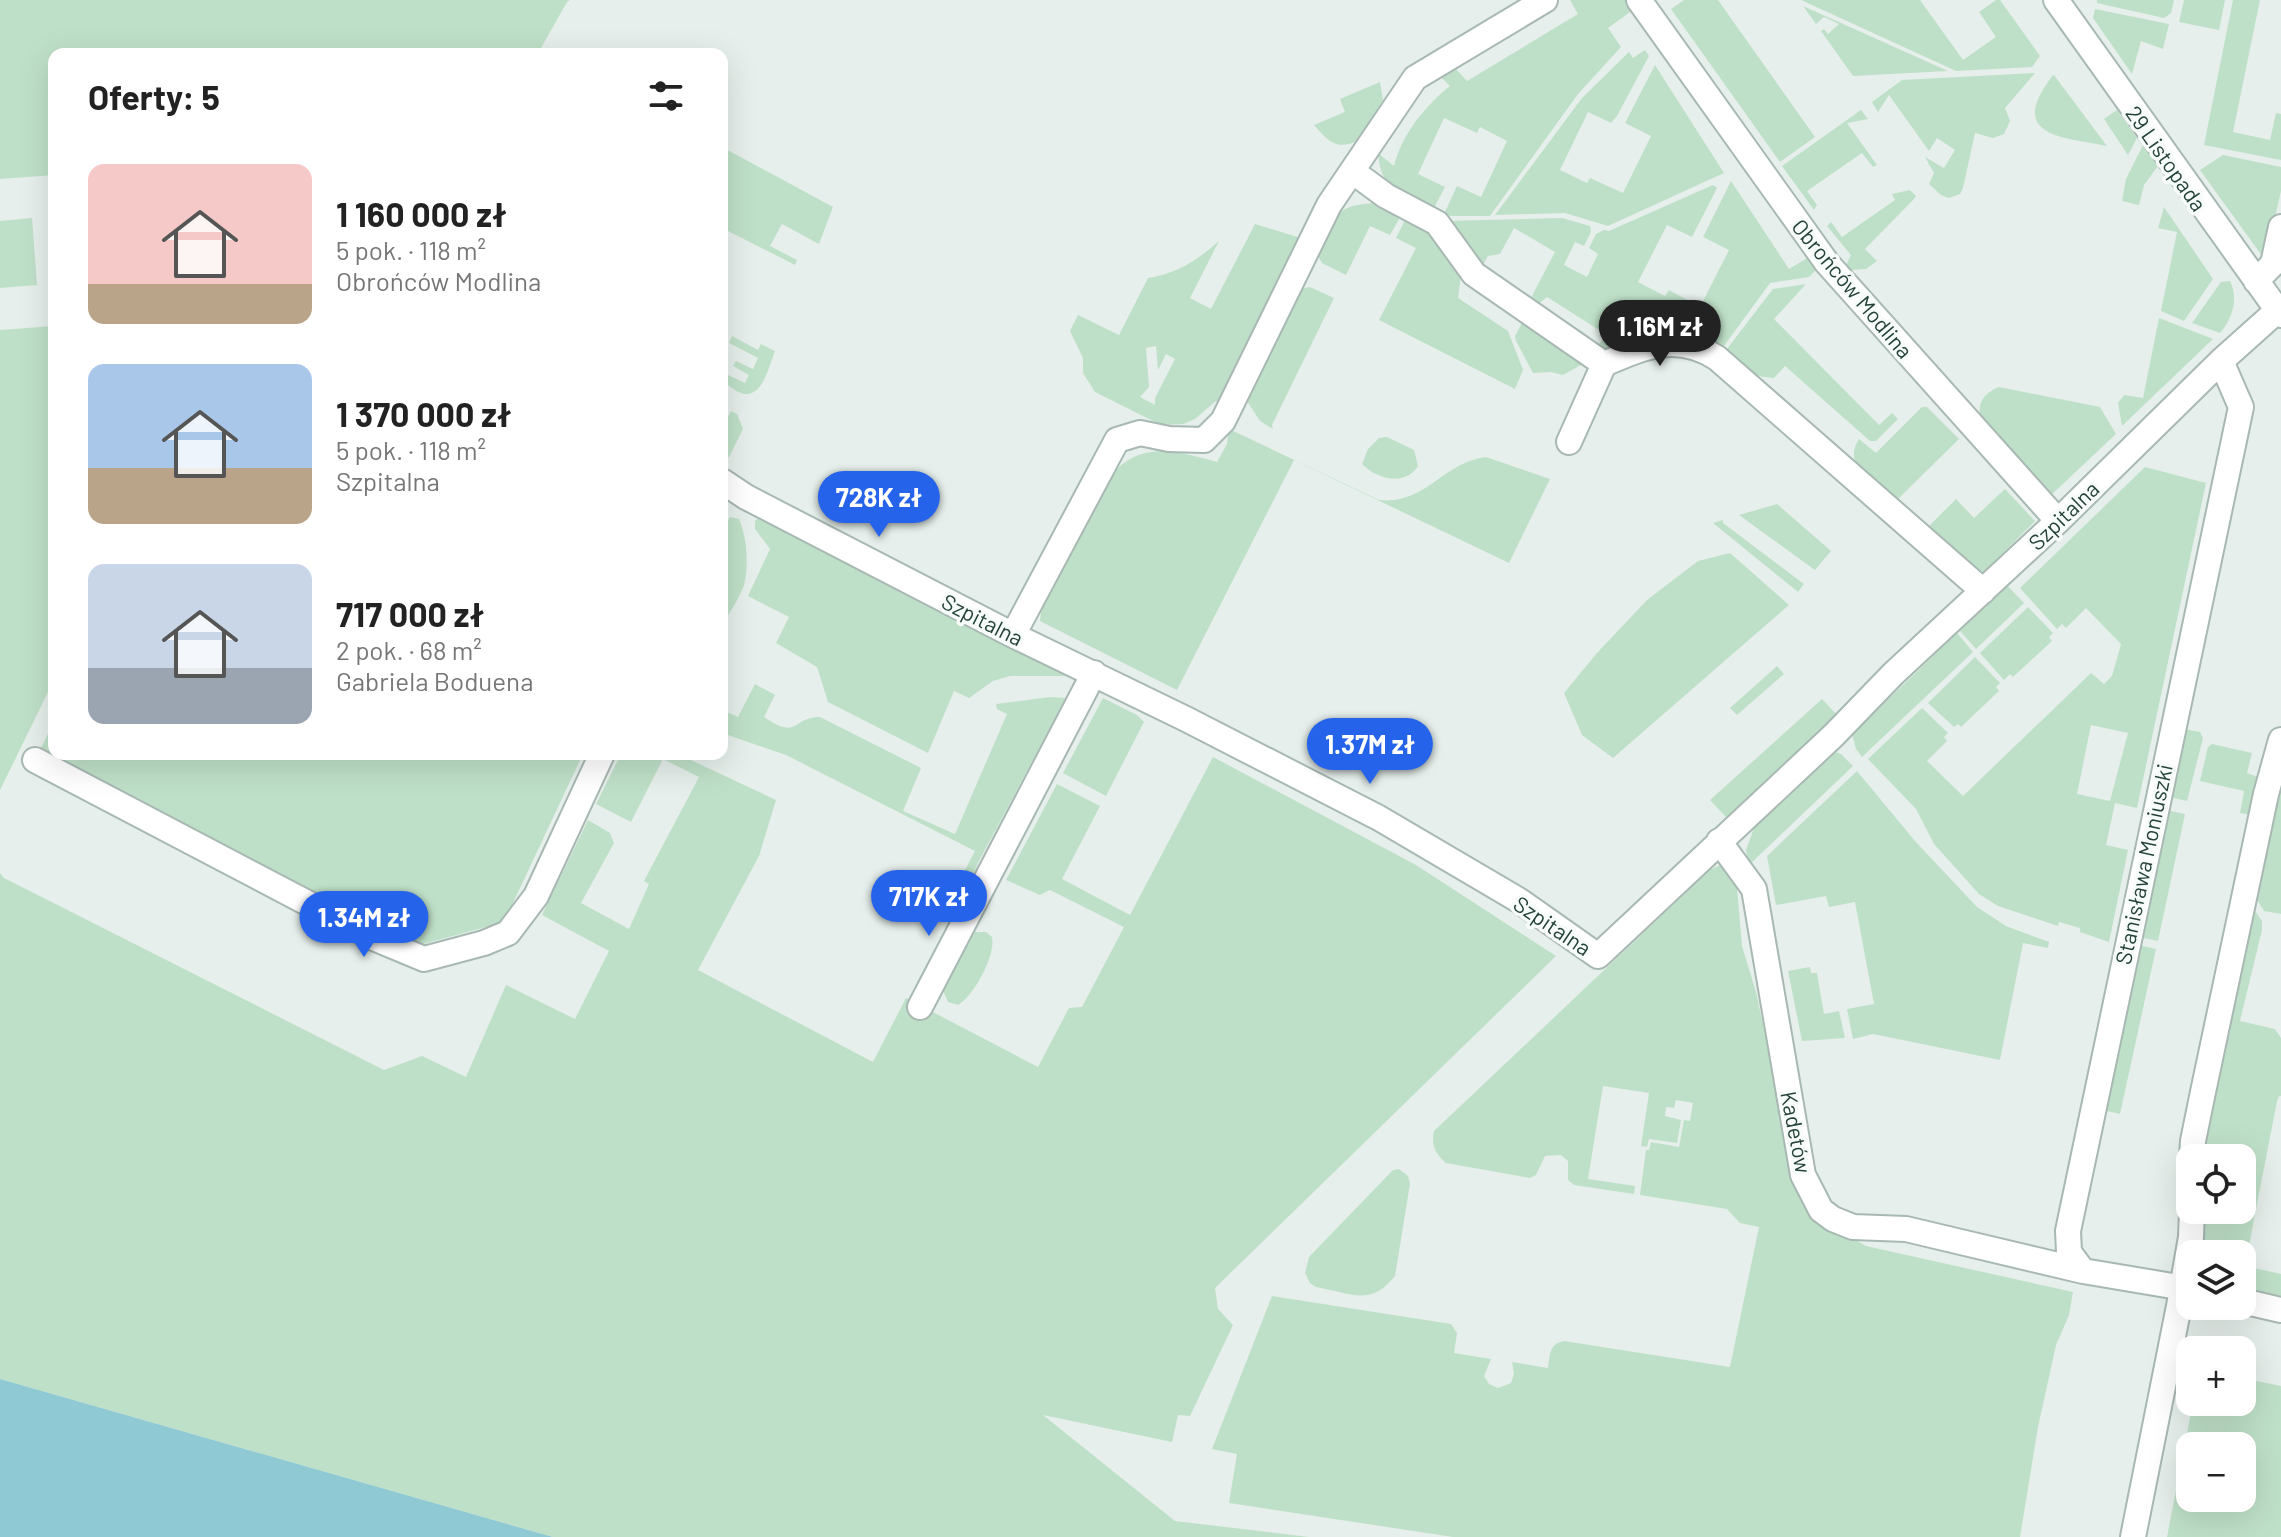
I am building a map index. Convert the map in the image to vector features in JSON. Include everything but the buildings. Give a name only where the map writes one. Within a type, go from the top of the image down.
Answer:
[{"type":"street","points":[[1013,635],[1117,440],[1140,433],[1169,439],[1204,440],[1223,421],[1329,205],[1415,78],[1545,0]]},
{"type":"street","name":"Obrońców Modlina","points":[[1639,0],[1827,263],[2058,521]]},
{"type":"street","name":"29 Listopada","points":[[2056,0],[2279,313]]},
{"type":"street","points":[[1352,171],[1386,196],[1437,223],[1474,274],[1604,364]]},
{"type":"street","points":[[2256,281],[2273,264],[2281,227]]},
{"type":"street","name":"Szpitalna","points":[[728,490],[1379,818],[1520,901],[1598,956],[1834,735],[1893,674],[2058,521],[2221,361],[2279,313]]},
{"type":"street","points":[[1569,442],[1604,364],[1648,345],[1678,343],[1712,354],[1983,591]]},
{"type":"street","name":"Stanisława Moniuszki","points":[[2083,1271],[2069,1252],[2068,1231],[2241,407],[2221,361]]},
{"type":"street","points":[[920,1007],[1094,673]]},
{"type":"street","points":[[2193,1144],[2266,794],[2281,740]]},
{"type":"street","points":[[35,760],[376,939],[424,959],[484,943],[508,933],[536,896],[599,760]]},
{"type":"street","name":"Kadetów","points":[[1719,841],[1754,889],[1803,1175],[1821,1210],[1853,1227],[1906,1229],[2083,1271]]},
{"type":"street","points":[[2083,1271],[2176,1286]]},
{"type":"street","points":[[2256,1304],[2281,1310]]},
{"type":"street","points":[[2133,1537],[2176,1320]]},
{"type":"green space","points":[[0,0],[570,0],[541,48],[48,48],[48,175],[0,179]]},
{"type":"green space","points":[[1570,0],[1626,0],[1633,10],[1608,28],[1621,47],[1578,94],[1490,216],[1450,216],[1445,212],[1457,186],[1481,197],[1507,141],[1480,127],[1477,133],[1444,118],[1418,174],[1445,187],[1432,212],[1388,184],[1378,153],[1394,166],[1416,122],[1450,86],[1439,75],[1453,66],[1467,81],[1578,14]]},
{"type":"green space","points":[[1684,0],[1718,0],[1815,137],[1780,162],[1671,9]]},
{"type":"green space","points":[[1801,0],[1920,0],[1963,60],[1996,37],[1979,12],[2000,0],[2040,56],[2032,67],[1956,71]]},
{"type":"green space","points":[[2097,0],[2174,0],[2171,13],[2164,18],[2097,3]]},
{"type":"green space","points":[[2184,0],[2225,0],[2219,30],[2179,22]]},
{"type":"green space","points":[[2233,0],[2260,0],[2233,132],[2270,140],[2276,113],[2281,114],[2281,160],[2204,145]]},
{"type":"green space","points":[[1803,6],[1948,71],[1853,76],[1821,31],[1824,29],[1828,34],[1839,24],[1824,17],[1816,24]]},
{"type":"green space","points":[[2095,9],[2169,24],[2163,49],[2141,41],[2132,74],[2093,18]]},
{"type":"green space","points":[[1645,50],[1649,56],[1617,116],[1611,123],[1588,112],[1560,170],[1587,183],[1590,178],[1623,193],[1651,136],[1625,123],[1655,65],[1724,173],[1608,226],[1565,213],[1495,215],[1582,98],[1629,52],[1633,58]]},
{"type":"green space","points":[[2035,73],[2005,108],[2010,121],[2004,134],[1993,138],[1975,133],[1963,188],[1960,194],[1949,198],[1929,184],[1934,173],[1925,157],[1944,168],[1955,150],[1937,138],[1929,151],[1889,95],[1878,112],[1872,102],[1902,80]]},
{"type":"green space","points":[[2053,75],[2107,146],[2057,136],[2037,122],[2035,111],[2040,95]]},
{"type":"green space","points":[[1380,82],[1383,100],[1357,141],[1343,145],[1332,142],[1314,125],[1345,112],[1340,99]]},
{"type":"green space","points":[[1861,110],[1868,119],[1847,123],[1877,165],[1873,167],[1862,153],[1807,191],[1817,205],[1814,210],[1782,166]]},
{"type":"green space","points":[[2117,110],[2137,138],[2128,155],[2104,119]]},
{"type":"green space","points":[[2143,145],[2158,166],[2144,185],[2139,205],[2122,201],[2126,179]]},
{"type":"green space","points":[[728,150],[833,207],[819,244],[782,224],[770,246],[797,260],[795,265],[728,231]]},
{"type":"green space","points":[[2223,155],[2281,167],[2281,191],[2265,260],[2200,170]]},
{"type":"green space","points":[[1731,181],[1789,269],[1809,257],[1819,267],[1809,277],[1770,283],[1721,350],[1682,330],[1660,326],[1639,333],[1614,349],[1594,349],[1607,335],[1547,297],[1533,308],[1533,294],[1555,252],[1514,228],[1500,254],[1488,256],[1483,265],[1475,261],[1443,221],[1562,218],[1590,226],[1591,232],[1584,246],[1575,242],[1564,265],[1587,277],[1598,254],[1589,248],[1596,234],[1713,185],[1717,188],[1692,237],[1667,225],[1638,282],[1665,296],[1669,290],[1700,307],[1729,250],[1703,237]]},
{"type":"green space","points":[[1910,190],[1916,196],[1914,199],[1865,249],[1877,261],[1866,269],[1851,270],[1846,265],[1851,255],[1827,226],[1831,222],[1842,237],[1895,200],[1892,194]]},
{"type":"green space","points":[[1376,203],[1402,214],[1390,235],[1370,226],[1346,275],[1322,263],[1316,252],[1337,215],[1351,207]]},
{"type":"green space","points":[[2164,207],[2213,279],[2184,321],[2161,311],[2177,232],[2158,228]]},
{"type":"green space","points":[[1407,216],[1424,224],[1461,275],[1458,298],[1508,331],[1523,370],[1515,389],[1379,320],[1416,248],[1396,238]]},
{"type":"green space","points":[[32,218],[37,285],[0,288],[0,221]]},
{"type":"green space","points":[[1255,224],[1301,238],[1220,403],[1216,401],[1195,419],[1183,424],[1161,425],[1095,392],[1083,373],[1083,358],[1070,331],[1078,315],[1119,335],[1148,278],[1186,265],[1219,241],[1190,298],[1211,309]],"holes":[[[1156,346],[1158,370],[1166,354],[1175,359],[1155,398],[1155,405],[1140,397],[1149,387],[1146,348]]]},
{"type":"green space","points":[[2230,281],[2234,295],[2233,308],[2220,333],[2192,323],[2221,282]]},
{"type":"green space","points":[[1806,284],[1774,319],[1879,425],[1892,413],[1898,419],[1876,441],[1870,441],[1785,366],[1774,378],[1758,376],[1740,368],[1723,354],[1773,289]]},
{"type":"green space","points":[[1310,287],[1334,298],[1272,425],[1273,429],[1260,421],[1245,398],[1299,289]]},
{"type":"green space","points":[[2159,318],[2213,339],[2122,426],[2118,403],[2124,395],[2143,398]]},
{"type":"green space","points":[[1524,319],[1580,358],[1583,364],[1563,375],[1533,373],[1515,336]]},
{"type":"green space","points":[[48,326],[48,692],[0,790],[0,330]]},
{"type":"green space","points":[[732,336],[758,350],[761,344],[775,351],[760,387],[754,392],[739,392],[728,385],[728,375],[745,383],[749,375],[733,366],[736,361],[753,369],[758,358],[729,343]]},
{"type":"green space","points":[[1999,387],[2100,407],[2116,434],[2050,496],[2002,447],[1982,421],[1982,400]]},
{"type":"green space","points":[[1922,407],[1927,407],[1959,439],[1894,503],[1857,467],[1855,449],[1859,439],[1876,453]]},
{"type":"green space","points":[[731,411],[737,414],[743,429],[728,457],[728,417]]},
{"type":"green space","points":[[1229,429],[1379,500],[1410,496],[1471,460],[1486,457],[1550,479],[1509,563],[1294,460],[1177,690],[1040,621],[1042,600],[1053,578],[1116,470],[1140,455],[1152,452],[1178,453],[1217,462],[1227,444]]},
{"type":"green space","points":[[1387,437],[1414,450],[1418,466],[1406,477],[1383,477],[1362,464],[1368,449],[1379,438]]},
{"type":"green space","points":[[2145,467],[2206,483],[2137,808],[2115,803],[2106,845],[2128,850],[2109,942],[2080,932],[2080,928],[2059,922],[2058,926],[1998,906],[1979,894],[1934,844],[1916,809],[1868,759],[1922,708],[1948,733],[1944,737],[1947,741],[1927,761],[1963,796],[2091,673],[2104,684],[2112,676],[2121,644],[2086,608],[2066,628],[2062,624],[2057,629],[2020,588]],"holes":[[[2091,725],[2128,733],[2110,801],[2077,794]]]},
{"type":"green space","points":[[2005,489],[2035,521],[1984,572],[1968,566],[1925,530],[1956,499],[1974,518]]},
{"type":"green space","points":[[1777,504],[1831,551],[1815,570],[1739,515]]},
{"type":"green space","points":[[760,516],[1073,676],[1010,676],[993,681],[969,698],[954,691],[928,753],[828,702],[817,667],[776,643],[789,617],[748,596],[770,549],[755,529],[755,521]]},
{"type":"green space","points":[[730,517],[739,519],[747,561],[744,585],[728,615]]},
{"type":"green space","points":[[1723,520],[1804,584],[1798,592],[1713,523]]},
{"type":"green space","points":[[1730,553],[1789,605],[1613,758],[1582,735],[1564,693],[1647,600],[1698,561]]},
{"type":"green space","points":[[2007,585],[2024,603],[1976,649],[1960,631]]},
{"type":"green space","points":[[2028,607],[2053,633],[2049,637],[2052,641],[2013,677],[2010,674],[2004,680],[1980,653]]},
{"type":"green space","points":[[1957,633],[1973,652],[1862,757],[1852,734]]},
{"type":"green space","points":[[1975,657],[2000,683],[1996,687],[1999,691],[1961,727],[1958,724],[1954,727],[1928,703]]},
{"type":"green space","points":[[1777,666],[1784,674],[1737,715],[1730,708]]},
{"type":"green space","points":[[755,684],[775,695],[764,717],[775,724],[790,728],[804,720],[820,717],[921,768],[903,811],[955,834],[1007,714],[997,709],[996,704],[1066,698],[979,861],[960,903],[962,876],[975,851],[786,755],[728,735],[728,713],[738,717]]},
{"type":"green space","points":[[1103,698],[1137,715],[1144,722],[1106,796],[1063,773]]},
{"type":"green space","points":[[1822,699],[1837,715],[1727,818],[1710,800]]},
{"type":"green space","points":[[2184,729],[2200,732],[2203,738],[2187,801],[2169,797]]},
{"type":"green space","points":[[48,734],[48,757],[39,752]]},
{"type":"green space","points":[[2212,744],[2252,753],[2247,773],[2261,778],[2253,815],[2240,813],[2244,791],[2200,781],[2208,747]]},
{"type":"green space","points":[[1836,752],[1853,766],[1749,865],[1746,850],[1754,828]]},
{"type":"green space","points":[[1213,757],[1416,865],[1556,956],[1215,1288],[1218,1309],[1233,1325],[1190,1416],[1178,1415],[1172,1442],[1043,1415],[1175,1521],[1309,1537],[553,1537],[0,1379],[0,873],[4,878],[384,1070],[422,1056],[466,1077],[506,985],[575,1019],[609,951],[542,915],[588,820],[610,833],[614,843],[581,903],[629,929],[649,884],[644,881],[699,777],[665,760],[691,760],[776,800],[759,856],[698,970],[873,1062],[906,998],[1038,1067],[1069,1008],[1082,1007],[1124,927],[1050,890],[1040,895],[1006,880],[1057,784],[1100,806],[1062,879],[1130,915]]},
{"type":"green space","points":[[54,760],[580,760],[504,922],[412,947]]},
{"type":"green space","points":[[618,760],[662,760],[631,822],[596,804]]},
{"type":"green space","points":[[1857,771],[1915,841],[1977,907],[2006,926],[2049,942],[2048,948],[2023,943],[2000,1060],[1873,1034],[1853,1039],[1847,1009],[1874,1004],[1855,902],[1829,907],[1826,896],[1776,905],[1767,856]]},
{"type":"green space","points":[[2281,774],[2281,914],[2264,911],[2254,895]]},
{"type":"green space","points":[[2166,810],[2185,814],[2158,941],[2139,937]]},
{"type":"green space","points":[[1724,863],[1737,888],[1742,946],[1756,992],[1796,1177],[1827,1223],[1866,1246],[2073,1292],[2069,1315],[2056,1345],[2038,1427],[2020,1537],[1453,1537],[1229,1503],[1237,1454],[1212,1449],[1272,1296],[1451,1324],[1457,1333],[1454,1353],[1491,1359],[1484,1376],[1489,1384],[1498,1388],[1511,1383],[1514,1374],[1512,1362],[1548,1368],[1553,1347],[1564,1341],[1730,1367],[1759,1227],[1740,1223],[1727,1209],[1640,1195],[1646,1150],[1649,1150],[1651,1142],[1679,1147],[1684,1120],[1690,1121],[1693,1103],[1676,1100],[1674,1108],[1666,1107],[1665,1116],[1681,1120],[1677,1143],[1649,1139],[1647,1147],[1641,1146],[1649,1093],[1603,1086],[1588,1179],[1635,1186],[1634,1194],[1574,1185],[1568,1180],[1568,1161],[1561,1155],[1545,1156],[1536,1175],[1530,1178],[1446,1163],[1437,1153],[1433,1141],[1434,1131],[1710,870]]},
{"type":"green space","points":[[2251,905],[2262,921],[2262,930],[2240,1021],[2275,1029],[2281,1038],[2281,1096],[2277,1101],[2256,1209],[2256,1144],[2205,1144]]},
{"type":"green space","points":[[975,932],[986,932],[992,937],[991,954],[971,993],[958,1005],[948,1002],[942,988]]},
{"type":"green space","points":[[2138,945],[2156,949],[2120,1114],[2103,1110]]},
{"type":"green space","points":[[1810,967],[1811,973],[1817,973],[1824,1014],[1839,1011],[1845,1038],[1802,1041],[1788,971]]},
{"type":"green space","points":[[1399,1169],[1408,1176],[1410,1184],[1395,1276],[1386,1286],[1368,1295],[1316,1287],[1310,1283],[1305,1273],[1309,1257],[1393,1170]]},
{"type":"green space","points":[[2201,1224],[2253,1224],[2250,1240],[2199,1240]]},
{"type":"green space","points":[[2256,1268],[2281,1274],[2281,1298],[2256,1293]]},
{"type":"green space","points":[[2256,1381],[2281,1386],[2281,1537],[2167,1537],[2176,1490],[2176,1512],[2256,1512],[2256,1432],[2187,1432],[2190,1416],[2256,1416]]},
{"type":"water","points":[[0,1379],[553,1537],[0,1537]]}]
